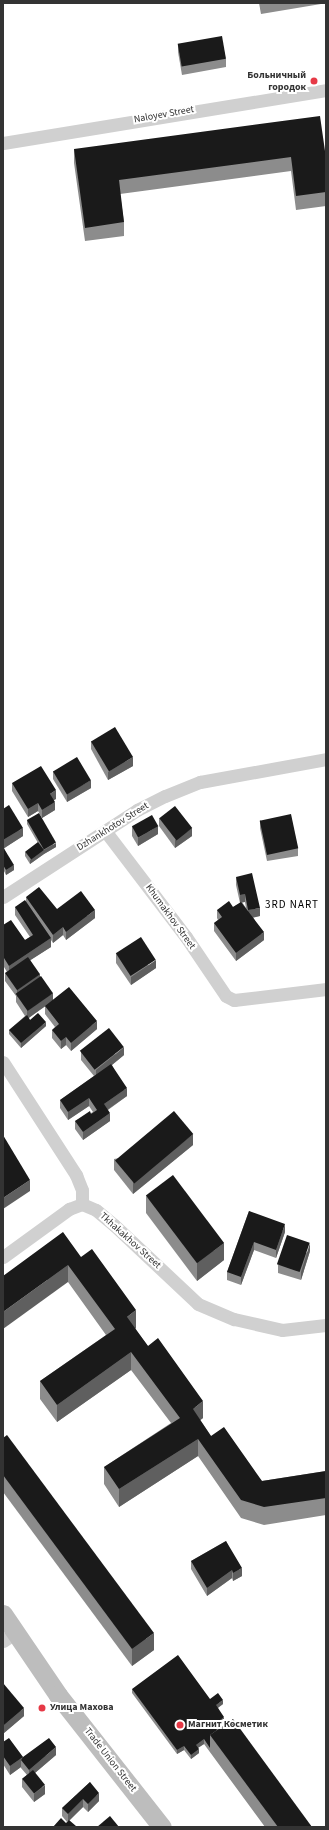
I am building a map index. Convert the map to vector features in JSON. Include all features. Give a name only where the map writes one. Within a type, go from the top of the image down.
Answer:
[{"type":"street","name":"Naloyev Street","points":[[3,143],[326,90]]},
{"type":"street","name":"Dzhankhotov Street","points":[[3,897],[106,832],[137,810],[200,782],[326,759]]},
{"type":"street","name":"Khumakhov Street","points":[[106,832],[186,937],[226,996],[234,1000],[326,989]]},
{"type":"street","points":[[3,1062],[76,1175],[82,1190],[82,1204],[69,1209],[3,1257]]},
{"type":"street","name":"Tkhakakhov Street","points":[[82,1204],[96,1210],[114,1225],[198,1304],[234,1319],[276,1329],[326,1325]]},
{"type":"street","name":"Trade Union Street","points":[[3,1614],[9,1637],[58,1695],[162,1827]]},
{"type":"building","points":[[222,36],[226,59],[182,66],[178,44]]},
{"type":"building","points":[[320,116],[326,158],[326,192],[296,196],[291,157],[119,180],[124,222],[85,228],[74,149]]},
{"type":"building","points":[[115,727],[133,757],[109,771],[91,741]]},
{"type":"building","points":[[77,757],[91,780],[67,795],[53,771]]},
{"type":"building","points":[[41,766],[56,790],[50,794],[55,802],[42,810],[38,803],[28,809],[12,783]]},
{"type":"building","points":[[9,805],[23,828],[3,840],[3,809]]},
{"type":"building","points":[[175,806],[192,828],[176,840],[159,818]]},
{"type":"building","points":[[39,813],[56,842],[44,849],[27,820]]},
{"type":"building","points":[[291,814],[298,848],[267,855],[260,821]]},
{"type":"building","points":[[152,815],[158,826],[138,838],[132,826]]},
{"type":"building","points":[[38,842],[44,850],[31,860],[25,852]]},
{"type":"building","points":[[3,847],[14,865],[6,870],[3,865]]},
{"type":"building","points":[[252,873],[260,908],[248,910],[245,894],[240,895],[236,877]]},
{"type":"building","points":[[39,887],[57,909],[81,891],[95,910],[66,932],[63,927],[53,935],[26,897]]},
{"type":"building","points":[[25,900],[51,938],[9,966],[4,958],[3,959],[3,925],[11,920],[25,940],[33,935],[15,907]]},
{"type":"building","points":[[229,901],[233,907],[241,902],[264,932],[236,953],[214,923],[222,917],[217,910]]},
{"type":"building","points":[[141,937],[156,960],[131,976],[116,953]]},
{"type":"building","points":[[28,957],[40,974],[17,990],[5,973]]},
{"type":"building","points":[[41,976],[53,993],[28,1011],[16,994]]},
{"type":"building","points":[[69,987],[97,1021],[71,1043],[66,1037],[61,1041],[52,1030],[59,1024],[45,1006]]},
{"type":"building","points":[[38,1013],[46,1022],[21,1043],[9,1030],[27,1015],[30,1020]]},
{"type":"building","points":[[109,1028],[124,1047],[95,1070],[80,1051]]},
{"type":"building","points":[[111,1064],[127,1088],[104,1104],[110,1113],[83,1132],[75,1121],[90,1111],[91,1114],[97,1110],[89,1098],[68,1112],[60,1100]]},
{"type":"building","points":[[174,1111],[193,1134],[134,1183],[115,1160]]},
{"type":"building","points":[[3,1135],[30,1180],[3,1198]]},
{"type":"building","points":[[173,1175],[224,1243],[197,1263],[146,1195]]},
{"type":"building","points":[[249,1211],[285,1224],[276,1250],[254,1242],[241,1277],[227,1272]]},
{"type":"building","points":[[63,1232],[81,1257],[92,1249],[136,1310],[127,1317],[148,1346],[158,1338],[203,1401],[193,1409],[211,1436],[224,1427],[262,1481],[326,1471],[326,1498],[264,1507],[241,1500],[198,1439],[119,1489],[104,1467],[180,1418],[131,1352],[57,1405],[40,1381],[115,1329],[68,1265],[3,1312],[3,1276]]},
{"type":"building","points":[[287,1235],[310,1243],[300,1272],[277,1264]]},
{"type":"building","points":[[7,1435],[154,1633],[132,1649],[3,1475],[3,1438]]},
{"type":"building","points":[[226,1541],[242,1568],[233,1573],[232,1570],[207,1588],[191,1561]]},
{"type":"building","points":[[178,1655],[210,1699],[218,1693],[223,1700],[216,1705],[224,1717],[214,1725],[217,1730],[210,1735],[210,1748],[204,1739],[196,1745],[199,1749],[191,1755],[184,1746],[177,1750],[132,1689]]},
{"type":"building","points":[[3,1683],[24,1708],[4,1725],[3,1723]]},
{"type":"building","points":[[233,1719],[312,1827],[278,1827],[210,1735]]},
{"type":"building","points":[[9,1738],[23,1757],[10,1766],[3,1756],[3,1742]]},
{"type":"building","points":[[49,1738],[56,1747],[29,1770],[21,1760]]},
{"type":"building","points":[[33,1770],[45,1785],[34,1794],[22,1779]]},
{"type":"building","points":[[90,1782],[99,1793],[88,1804],[83,1799],[68,1814],[62,1808]]},
{"type":"building","points":[[110,1816],[119,1827],[97,1827]]},
{"type":"building","points":[[61,1818],[66,1823],[69,1820],[76,1827],[53,1827]]},
{"type":"place","name":"Больничный городок","points":[[314,81]]},
{"type":"place","name":"Улица Махова","points":[[42,1708]]},
{"type":"place","name":"Магнит Косметик","points":[[180,1725]]},
{"type":"district","name":"3RD NART","points":[[292,905]]}]
